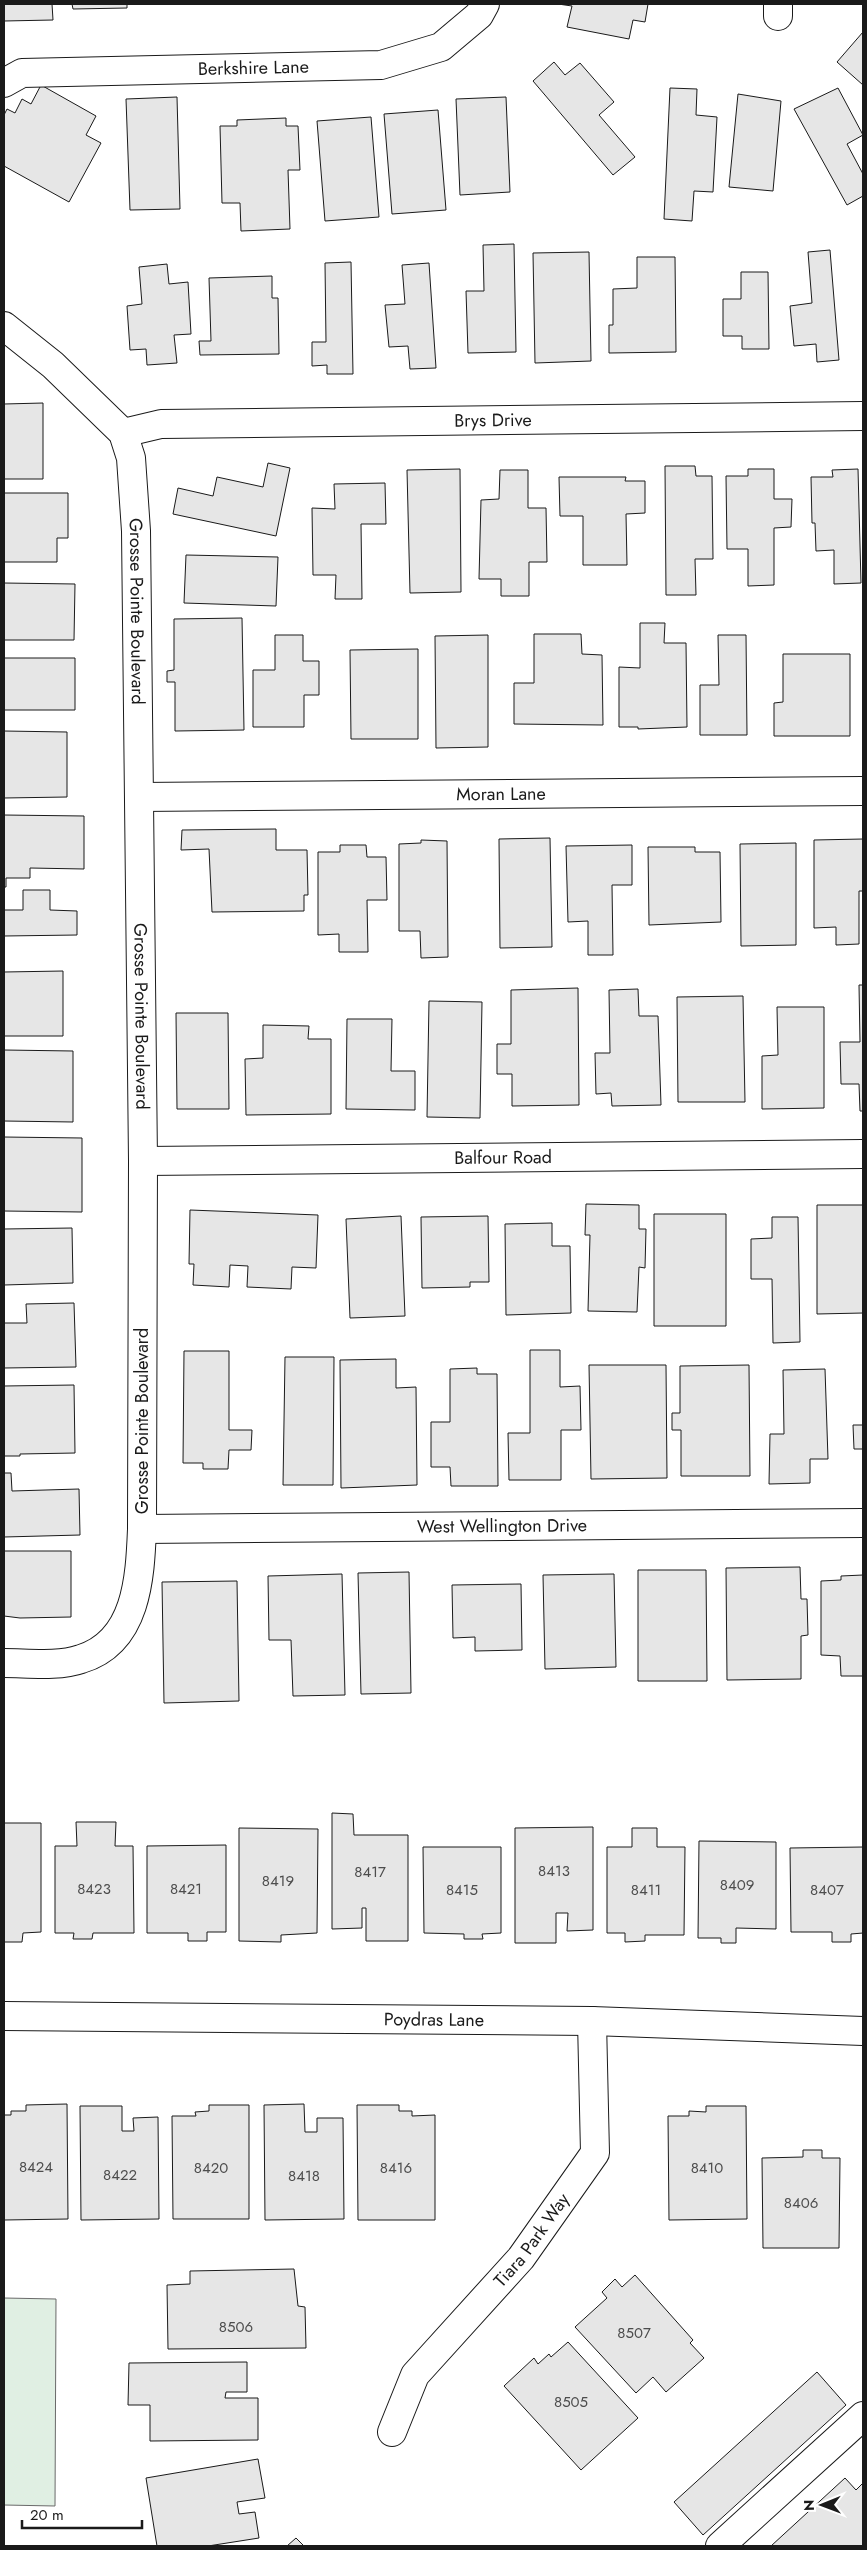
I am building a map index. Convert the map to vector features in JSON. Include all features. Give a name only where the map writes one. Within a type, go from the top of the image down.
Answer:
[{"type":"street","name":"Berkshire Lane","points":[[4,83],[22,73],[381,66],[441,47],[479,15],[485,4]]},
{"type":"street","name":"Grosse Pointe Boulevard","points":[[4,326],[53,365],[123,434],[131,458],[136,531],[143,1161],[142,1529],[140,1578],[135,1599],[128,1617],[109,1644],[81,1659],[65,1662],[4,1663]]},
{"type":"street","name":"Brys Drive","points":[[123,434],[161,424],[863,416]]},
{"type":"street","name":"Moran Lane","points":[[139,797],[863,791]]},
{"type":"street","name":"Balfour Road","points":[[143,1161],[863,1154]]},
{"type":"street","name":"West Wellington Drive","points":[[142,1529],[863,1523]]},
{"type":"street","name":"Poydras Lane","points":[[4,2016],[592,2021],[863,2030]]},
{"type":"street","name":"Tiara Park Way","points":[[392,2432],[415,2375],[522,2258],[595,2153],[592,2021]]},
{"type":"street","points":[[720,2546],[863,2416]]},
{"type":"green space","points":[[4,2298],[56,2299],[55,2506],[4,2505]]},
{"type":"building","points":[[4,4],[52,4],[53,20],[4,21]]},
{"type":"building","points":[[72,4],[127,4],[127,8],[73,9]]},
{"type":"building","points":[[558,4],[648,4],[645,22],[633,20],[629,39],[567,27],[572,6]]},
{"type":"building","points":[[863,32],[863,85],[837,62]]},
{"type":"building","points":[[554,62],[565,75],[580,63],[614,102],[599,115],[635,157],[613,175],[533,81]]},
{"type":"building","points":[[41,85],[96,116],[86,135],[101,143],[69,202],[4,166],[4,115],[7,109],[15,113],[22,99],[31,104]]},
{"type":"building","points":[[670,88],[697,89],[696,115],[717,117],[713,192],[694,191],[692,221],[664,219]]},
{"type":"building","points":[[838,88],[863,135],[847,144],[863,174],[863,196],[847,205],[794,109]]},
{"type":"building","points":[[738,94],[781,101],[773,191],[729,187]]},
{"type":"building","points":[[177,97],[180,209],[130,210],[126,99]]},
{"type":"building","points":[[506,97],[510,192],[460,195],[456,99]]},
{"type":"building","points":[[438,110],[446,210],[392,214],[384,114]]},
{"type":"building","points":[[371,117],[379,217],[325,221],[317,121]]},
{"type":"building","points":[[286,118],[286,126],[298,126],[300,170],[288,170],[290,229],[241,231],[240,203],[222,203],[220,126],[237,126],[237,120]]},
{"type":"building","points":[[514,244],[516,352],[468,353],[466,291],[484,291],[483,245]]},
{"type":"building","points":[[830,250],[839,360],[817,362],[816,344],[794,346],[790,306],[812,303],[808,252]]},
{"type":"building","points":[[589,252],[591,361],[535,363],[533,253]]},
{"type":"building","points":[[637,257],[675,257],[676,352],[609,353],[609,325],[613,325],[613,289],[637,288]]},
{"type":"building","points":[[351,262],[353,374],[327,374],[327,365],[312,366],[312,342],[326,342],[325,263]]},
{"type":"building","points":[[429,263],[436,368],[410,369],[408,346],[389,347],[385,305],[405,304],[402,265]]},
{"type":"building","points":[[167,264],[169,284],[188,282],[191,334],[174,335],[177,363],[147,365],[146,349],[130,350],[127,306],[142,304],[139,267]]},
{"type":"building","points":[[741,272],[768,272],[769,349],[742,349],[742,336],[723,336],[723,299],[741,299]]},
{"type":"building","points":[[272,276],[272,298],[278,298],[279,354],[200,355],[199,341],[211,341],[209,278]]},
{"type":"building","points":[[43,403],[43,479],[4,479],[4,404]]},
{"type":"building","points":[[268,463],[290,468],[276,536],[173,514],[178,488],[213,496],[217,477],[263,487]]},
{"type":"building","points":[[665,466],[695,466],[696,476],[712,476],[713,559],[695,559],[696,595],[666,595]]},
{"type":"building","points":[[460,469],[461,592],[410,593],[407,470]]},
{"type":"building","points":[[748,469],[774,469],[774,499],[792,499],[791,527],[774,528],[774,585],[748,586],[748,549],[727,549],[726,476],[748,476]]},
{"type":"building","points":[[858,469],[861,583],[834,584],[834,550],[816,551],[815,523],[812,523],[811,477],[833,477],[832,470]]},
{"type":"building","points":[[500,470],[528,470],[528,508],[546,508],[547,562],[529,562],[529,596],[501,596],[501,579],[479,579],[481,500],[499,499]]},
{"type":"building","points":[[559,477],[626,477],[625,481],[645,481],[645,513],[626,514],[627,565],[583,565],[583,516],[560,516]]},
{"type":"building","points":[[385,483],[386,524],[361,524],[362,599],[335,599],[336,575],[313,575],[312,508],[335,509],[334,484]]},
{"type":"building","points":[[4,493],[68,493],[68,538],[57,538],[57,562],[4,562]]},
{"type":"building","points":[[186,555],[278,557],[276,606],[184,603]]},
{"type":"building","points":[[4,583],[75,584],[74,640],[4,640]]},
{"type":"building","points":[[242,618],[244,730],[175,731],[175,682],[167,682],[167,671],[174,670],[174,619]]},
{"type":"building","points":[[640,623],[665,623],[664,643],[686,643],[687,727],[638,729],[638,727],[619,727],[619,667],[640,668]]},
{"type":"building","points":[[534,634],[581,634],[582,654],[602,655],[603,725],[514,724],[514,683],[534,683]]},
{"type":"building","points":[[275,635],[303,635],[303,661],[319,661],[319,695],[304,695],[304,727],[253,727],[253,670],[275,670]]},
{"type":"building","points":[[488,635],[488,747],[436,748],[435,636]]},
{"type":"building","points":[[718,635],[746,635],[747,735],[700,735],[700,685],[719,685]]},
{"type":"building","points":[[418,649],[418,739],[351,739],[350,650]]},
{"type":"building","points":[[783,654],[850,654],[850,736],[774,736],[774,703],[783,702]]},
{"type":"building","points":[[4,658],[75,658],[75,710],[4,710]]},
{"type":"building","points":[[4,731],[67,732],[67,797],[4,798]]},
{"type":"building","points":[[4,815],[84,816],[84,869],[30,868],[30,878],[6,878],[6,887],[4,887]]},
{"type":"building","points":[[276,829],[276,850],[307,850],[308,895],[304,895],[304,911],[212,912],[209,849],[181,850],[182,830]]},
{"type":"building","points":[[550,838],[552,947],[500,948],[499,839]]},
{"type":"building","points":[[863,839],[863,891],[859,891],[859,944],[836,945],[836,927],[814,928],[814,840]]},
{"type":"building","points":[[421,840],[447,841],[448,957],[421,958],[420,931],[399,931],[399,844],[421,843]]},
{"type":"building","points":[[796,843],[796,945],[741,946],[740,844]]},
{"type":"building","points":[[340,845],[366,845],[367,857],[386,857],[387,900],[367,900],[368,952],[339,952],[339,934],[318,935],[318,852],[340,852]]},
{"type":"building","points":[[632,845],[632,885],[612,885],[613,955],[588,955],[588,921],[568,922],[566,846]]},
{"type":"building","points":[[648,847],[695,847],[695,852],[720,852],[721,922],[649,925]]},
{"type":"building","points":[[23,890],[50,890],[50,910],[77,911],[77,935],[4,936],[4,910],[23,910]]},
{"type":"building","points":[[63,971],[63,1036],[4,1036],[4,972]]},
{"type":"building","points":[[859,985],[863,985],[863,1111],[860,1111],[859,1084],[841,1084],[840,1042],[860,1042]]},
{"type":"building","points":[[578,988],[579,1105],[512,1106],[512,1074],[497,1074],[497,1044],[511,1044],[511,990]]},
{"type":"building","points":[[638,989],[639,1016],[658,1016],[661,1105],[612,1106],[611,1093],[596,1094],[595,1053],[610,1053],[609,990]]},
{"type":"building","points":[[743,996],[745,1102],[678,1102],[677,997]]},
{"type":"building","points":[[429,1001],[482,1002],[480,1118],[427,1117]]},
{"type":"building","points":[[777,1007],[824,1007],[824,1108],[762,1109],[762,1056],[778,1055]]},
{"type":"building","points":[[176,1013],[228,1013],[229,1109],[177,1109]]},
{"type":"building","points":[[347,1019],[392,1019],[391,1071],[415,1071],[415,1110],[346,1109]]},
{"type":"building","points":[[263,1025],[309,1026],[308,1039],[331,1039],[331,1114],[246,1115],[245,1059],[263,1058]]},
{"type":"building","points":[[4,1050],[73,1051],[73,1122],[4,1121]]},
{"type":"building","points":[[4,1137],[82,1138],[82,1212],[4,1211]]},
{"type":"building","points":[[586,1204],[639,1205],[639,1229],[646,1229],[645,1268],[639,1267],[637,1312],[588,1311],[590,1235],[585,1235]]},
{"type":"building","points":[[817,1205],[863,1205],[863,1313],[817,1314]]},
{"type":"building","points":[[190,1210],[318,1215],[316,1268],[292,1267],[291,1289],[247,1287],[248,1266],[230,1265],[229,1287],[193,1285],[194,1264],[189,1264]]},
{"type":"building","points":[[654,1214],[726,1214],[726,1326],[654,1326]]},
{"type":"building","points":[[401,1216],[405,1316],[350,1318],[346,1219]]},
{"type":"building","points":[[488,1216],[489,1282],[470,1282],[470,1287],[422,1288],[421,1217]]},
{"type":"building","points":[[772,1217],[798,1217],[800,1342],[773,1343],[772,1279],[751,1279],[751,1239],[772,1238]]},
{"type":"building","points":[[552,1223],[552,1246],[570,1246],[571,1313],[506,1315],[505,1224]]},
{"type":"building","points":[[72,1228],[73,1283],[4,1285],[4,1229]]},
{"type":"building","points":[[74,1303],[76,1367],[4,1368],[4,1323],[27,1323],[26,1304]]},
{"type":"building","points":[[530,1350],[560,1350],[560,1387],[580,1386],[581,1430],[561,1430],[561,1480],[509,1480],[508,1433],[530,1433]]},
{"type":"building","points":[[184,1351],[229,1351],[229,1430],[252,1430],[251,1450],[229,1450],[228,1469],[203,1469],[203,1463],[183,1463]]},
{"type":"building","points":[[285,1357],[334,1357],[333,1485],[283,1485]]},
{"type":"building","points":[[396,1359],[396,1388],[416,1387],[417,1485],[341,1488],[340,1360]]},
{"type":"building","points":[[589,1365],[666,1365],[667,1478],[591,1479]]},
{"type":"building","points":[[749,1365],[750,1476],[681,1476],[681,1430],[672,1430],[672,1413],[680,1413],[680,1366]]},
{"type":"building","points":[[477,1368],[477,1374],[497,1374],[498,1486],[451,1486],[450,1467],[431,1467],[431,1422],[450,1422],[450,1369]]},
{"type":"building","points":[[825,1369],[828,1459],[810,1459],[810,1483],[769,1484],[770,1434],[784,1434],[783,1370]]},
{"type":"building","points":[[74,1385],[75,1453],[4,1456],[4,1386]]},
{"type":"building","points":[[853,1425],[863,1425],[863,1449],[854,1449]]},
{"type":"building","points":[[4,1473],[11,1473],[12,1491],[79,1489],[80,1535],[4,1537]]},
{"type":"building","points":[[4,1551],[71,1551],[71,1617],[20,1618],[4,1616]]},
{"type":"building","points":[[800,1567],[801,1599],[807,1599],[808,1635],[801,1636],[801,1679],[727,1680],[726,1568]]},
{"type":"building","points":[[638,1570],[706,1570],[707,1681],[638,1681]]},
{"type":"building","points":[[409,1572],[411,1693],[361,1694],[358,1573]]},
{"type":"building","points":[[342,1574],[345,1695],[293,1696],[291,1640],[269,1640],[268,1576]]},
{"type":"building","points":[[614,1574],[616,1667],[545,1669],[543,1575]]},
{"type":"building","points":[[863,1575],[863,1676],[841,1676],[840,1656],[821,1655],[821,1581],[841,1580],[841,1576]]},
{"type":"building","points":[[237,1581],[239,1701],[164,1703],[162,1582]]},
{"type":"building","points":[[521,1584],[522,1650],[475,1651],[475,1637],[453,1638],[452,1585]]},
{"type":"building","points":[[332,1813],[353,1814],[354,1835],[408,1835],[408,1941],[366,1941],[366,1908],[362,1908],[362,1928],[332,1929]]},
{"type":"building","points":[[76,1822],[116,1822],[115,1846],[133,1846],[134,1933],[93,1933],[92,1939],[73,1939],[74,1933],[55,1933],[55,1846],[77,1846]]},
{"type":"building","points":[[4,1823],[41,1823],[41,1932],[23,1933],[22,1942],[4,1942]]},
{"type":"building","points":[[593,1827],[593,1930],[567,1931],[568,1913],[556,1913],[556,1943],[515,1943],[515,1828]]},
{"type":"building","points":[[239,1828],[318,1829],[317,1933],[281,1935],[281,1942],[239,1941]]},
{"type":"building","points":[[632,1828],[657,1828],[657,1847],[685,1847],[684,1935],[645,1935],[645,1941],[625,1942],[625,1933],[607,1933],[607,1847],[632,1847]]},
{"type":"building","points":[[699,1841],[776,1842],[776,1929],[736,1928],[736,1943],[721,1943],[721,1938],[698,1938]]},
{"type":"building","points":[[226,1845],[226,1932],[207,1932],[207,1941],[188,1941],[188,1933],[147,1933],[147,1846]]},
{"type":"building","points":[[423,1847],[501,1847],[501,1933],[482,1934],[483,1939],[464,1939],[464,1934],[424,1933]]},
{"type":"building","points":[[863,1847],[863,1933],[851,1934],[851,1942],[832,1942],[832,1932],[791,1932],[790,1848]]},
{"type":"building","points":[[67,2104],[68,2219],[4,2220],[4,2115],[11,2115],[11,2111],[26,2111],[26,2105]]},
{"type":"building","points":[[304,2104],[305,2132],[317,2132],[317,2118],[343,2118],[344,2219],[265,2220],[264,2105]]},
{"type":"building","points":[[209,2105],[249,2105],[249,2219],[173,2219],[172,2116],[196,2116],[195,2112],[209,2111]]},
{"type":"building","points":[[357,2105],[399,2105],[399,2111],[412,2111],[412,2116],[435,2115],[435,2220],[358,2220]]},
{"type":"building","points":[[80,2106],[122,2106],[122,2131],[134,2131],[133,2118],[158,2117],[159,2219],[81,2220]]},
{"type":"building","points":[[706,2106],[746,2106],[747,2219],[669,2220],[668,2116],[689,2116],[689,2111],[706,2112]]},
{"type":"building","points":[[803,2150],[822,2150],[822,2158],[840,2158],[839,2248],[763,2248],[762,2158],[803,2157]]},
{"type":"building","points":[[294,2269],[298,2306],[305,2307],[306,2348],[168,2349],[167,2285],[190,2284],[190,2271]]},
{"type":"building","points":[[635,2275],[693,2340],[690,2343],[704,2358],[666,2392],[653,2377],[636,2393],[575,2327],[607,2298],[602,2292],[615,2279],[622,2287]]},
{"type":"building","points":[[568,2342],[638,2418],[581,2470],[504,2386],[534,2358],[538,2364],[549,2354],[551,2357]]},
{"type":"building","points":[[247,2362],[247,2392],[226,2392],[225,2398],[258,2398],[258,2440],[150,2441],[150,2405],[128,2405],[129,2363]]},
{"type":"building","points":[[817,2372],[846,2405],[703,2535],[674,2502]]},
{"type":"building","points":[[258,2459],[265,2498],[237,2502],[239,2514],[255,2512],[259,2538],[208,2546],[157,2546],[146,2478]]},
{"type":"building","points":[[845,2478],[856,2490],[862,2484],[863,2486],[863,2546],[771,2546]]},
{"type":"building","points":[[296,2538],[304,2546],[287,2546]]}]
